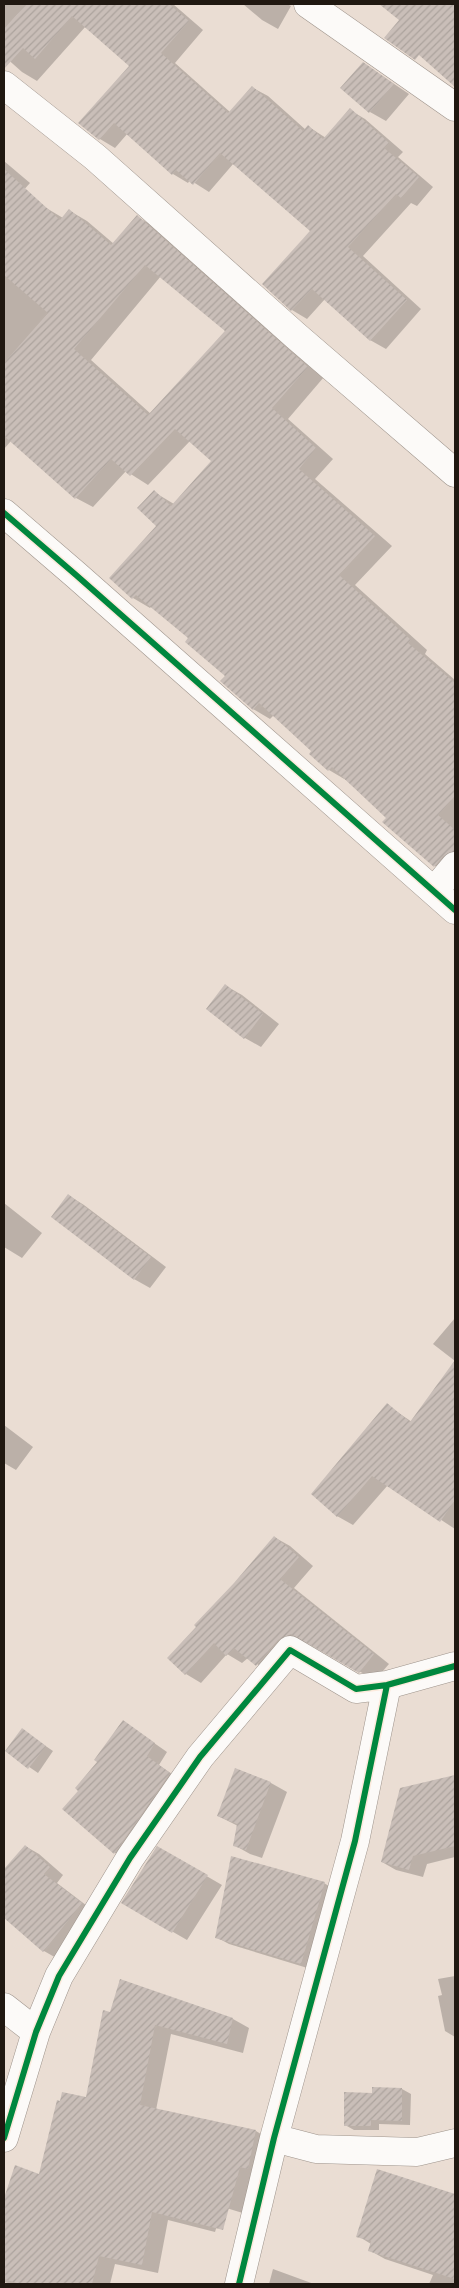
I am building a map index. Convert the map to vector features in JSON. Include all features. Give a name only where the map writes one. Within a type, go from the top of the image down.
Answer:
[{"type":"street","points":[[308,4],[455,107]]},
{"type":"street","points":[[4,85],[95,158],[296,336],[455,473]]},
{"type":"street","points":[[4,513],[455,910]]},
{"type":"street","points":[[434,890],[455,866]]},
{"type":"street","points":[[4,2138],[36,2032],[59,1976],[130,1858],[200,1757],[290,1650],[356,1689],[387,1685],[455,1666]]},
{"type":"street","points":[[239,2284],[274,2138],[356,1841],[387,1685]]},
{"type":"street","points":[[4,2007],[36,2032]]},
{"type":"street","points":[[274,2138],[316,2149],[344,2150],[417,2152],[455,2143]]},
{"type":"building","points":[[169,4],[189,21],[161,53],[228,113],[252,86],[303,131],[308,125],[323,139],[350,108],[389,143],[384,148],[419,177],[401,198],[396,194],[348,247],[407,300],[370,341],[312,289],[291,311],[262,284],[310,231],[220,153],[193,185],[176,170],[172,175],[114,123],[99,140],[78,123],[129,66],[72,16],[35,59],[23,48],[4,69],[4,29],[25,5]]},
{"type":"building","points":[[379,4],[455,4],[455,87],[419,55],[415,60],[384,38],[399,20]]},
{"type":"building","points":[[363,62],[394,84],[369,113],[340,88]]},
{"type":"building","points":[[4,169],[60,220],[69,209],[111,245],[137,215],[308,367],[272,408],[316,448],[299,469],[375,536],[339,575],[411,640],[408,643],[455,683],[455,796],[438,815],[455,830],[455,851],[443,856],[434,867],[382,822],[386,818],[332,767],[328,771],[309,754],[311,751],[259,703],[253,710],[220,681],[225,676],[185,642],[188,638],[136,595],[132,599],[109,578],[156,526],[137,508],[154,490],[171,506],[211,461],[175,429],[130,476],[111,459],[75,499],[4,436],[4,363],[48,313],[4,275]],"holes":[[[145,265],[225,331],[148,415],[74,349]]]},
{"type":"building","points":[[225,984],[263,1014],[244,1039],[206,1009]]},
{"type":"building","points":[[68,1194],[151,1257],[134,1280],[51,1217]]},
{"type":"building","points":[[455,1360],[455,1500],[440,1522],[372,1476],[337,1517],[311,1494],[387,1403],[410,1422]]},
{"type":"building","points":[[274,1536],[299,1557],[280,1579],[374,1654],[359,1673],[291,1634],[278,1640],[256,1666],[234,1648],[226,1656],[214,1643],[185,1675],[167,1658]]},
{"type":"building","points":[[123,1720],[155,1743],[147,1756],[170,1773],[114,1854],[62,1809],[78,1791],[75,1788],[97,1762],[94,1760]]},
{"type":"building","points":[[22,1728],[46,1746],[28,1769],[5,1751]]},
{"type":"building","points":[[235,1768],[271,1782],[246,1850],[233,1846],[237,1824],[217,1816]]},
{"type":"building","points":[[455,1775],[455,1846],[413,1856],[409,1870],[381,1862],[400,1788]]},
{"type":"building","points":[[25,1845],[50,1867],[44,1874],[82,1903],[43,1952],[4,1918],[4,1869]]},
{"type":"building","points":[[157,1846],[208,1875],[172,1933],[121,1903]]},
{"type":"building","points":[[231,1856],[325,1882],[301,1964],[215,1938]]},
{"type":"building","points":[[120,1979],[233,2018],[227,2044],[155,2025],[140,2105],[256,2130],[248,2169],[240,2167],[223,2230],[152,2212],[142,2265],[99,2256],[92,2284],[20,2284],[4,2279],[4,2198],[15,2165],[39,2174],[57,2100],[60,2101],[62,2092],[86,2097],[103,2010],[110,2012]]},
{"type":"building","points":[[372,2087],[402,2088],[402,2121],[371,2120],[371,2126],[344,2126],[344,2092],[372,2093]]},
{"type":"building","points":[[377,2169],[455,2194],[455,2279],[368,2251],[371,2241],[356,2237]]},
{"type":"cycle path","points":[[4,513],[455,910]]},
{"type":"cycle path","points":[[4,2138],[36,2032],[59,1976],[130,1858],[200,1757],[290,1650],[356,1689],[387,1685],[455,1666]]},
{"type":"cycle path","points":[[239,2284],[274,2138],[355,1841],[387,1685]]}]
